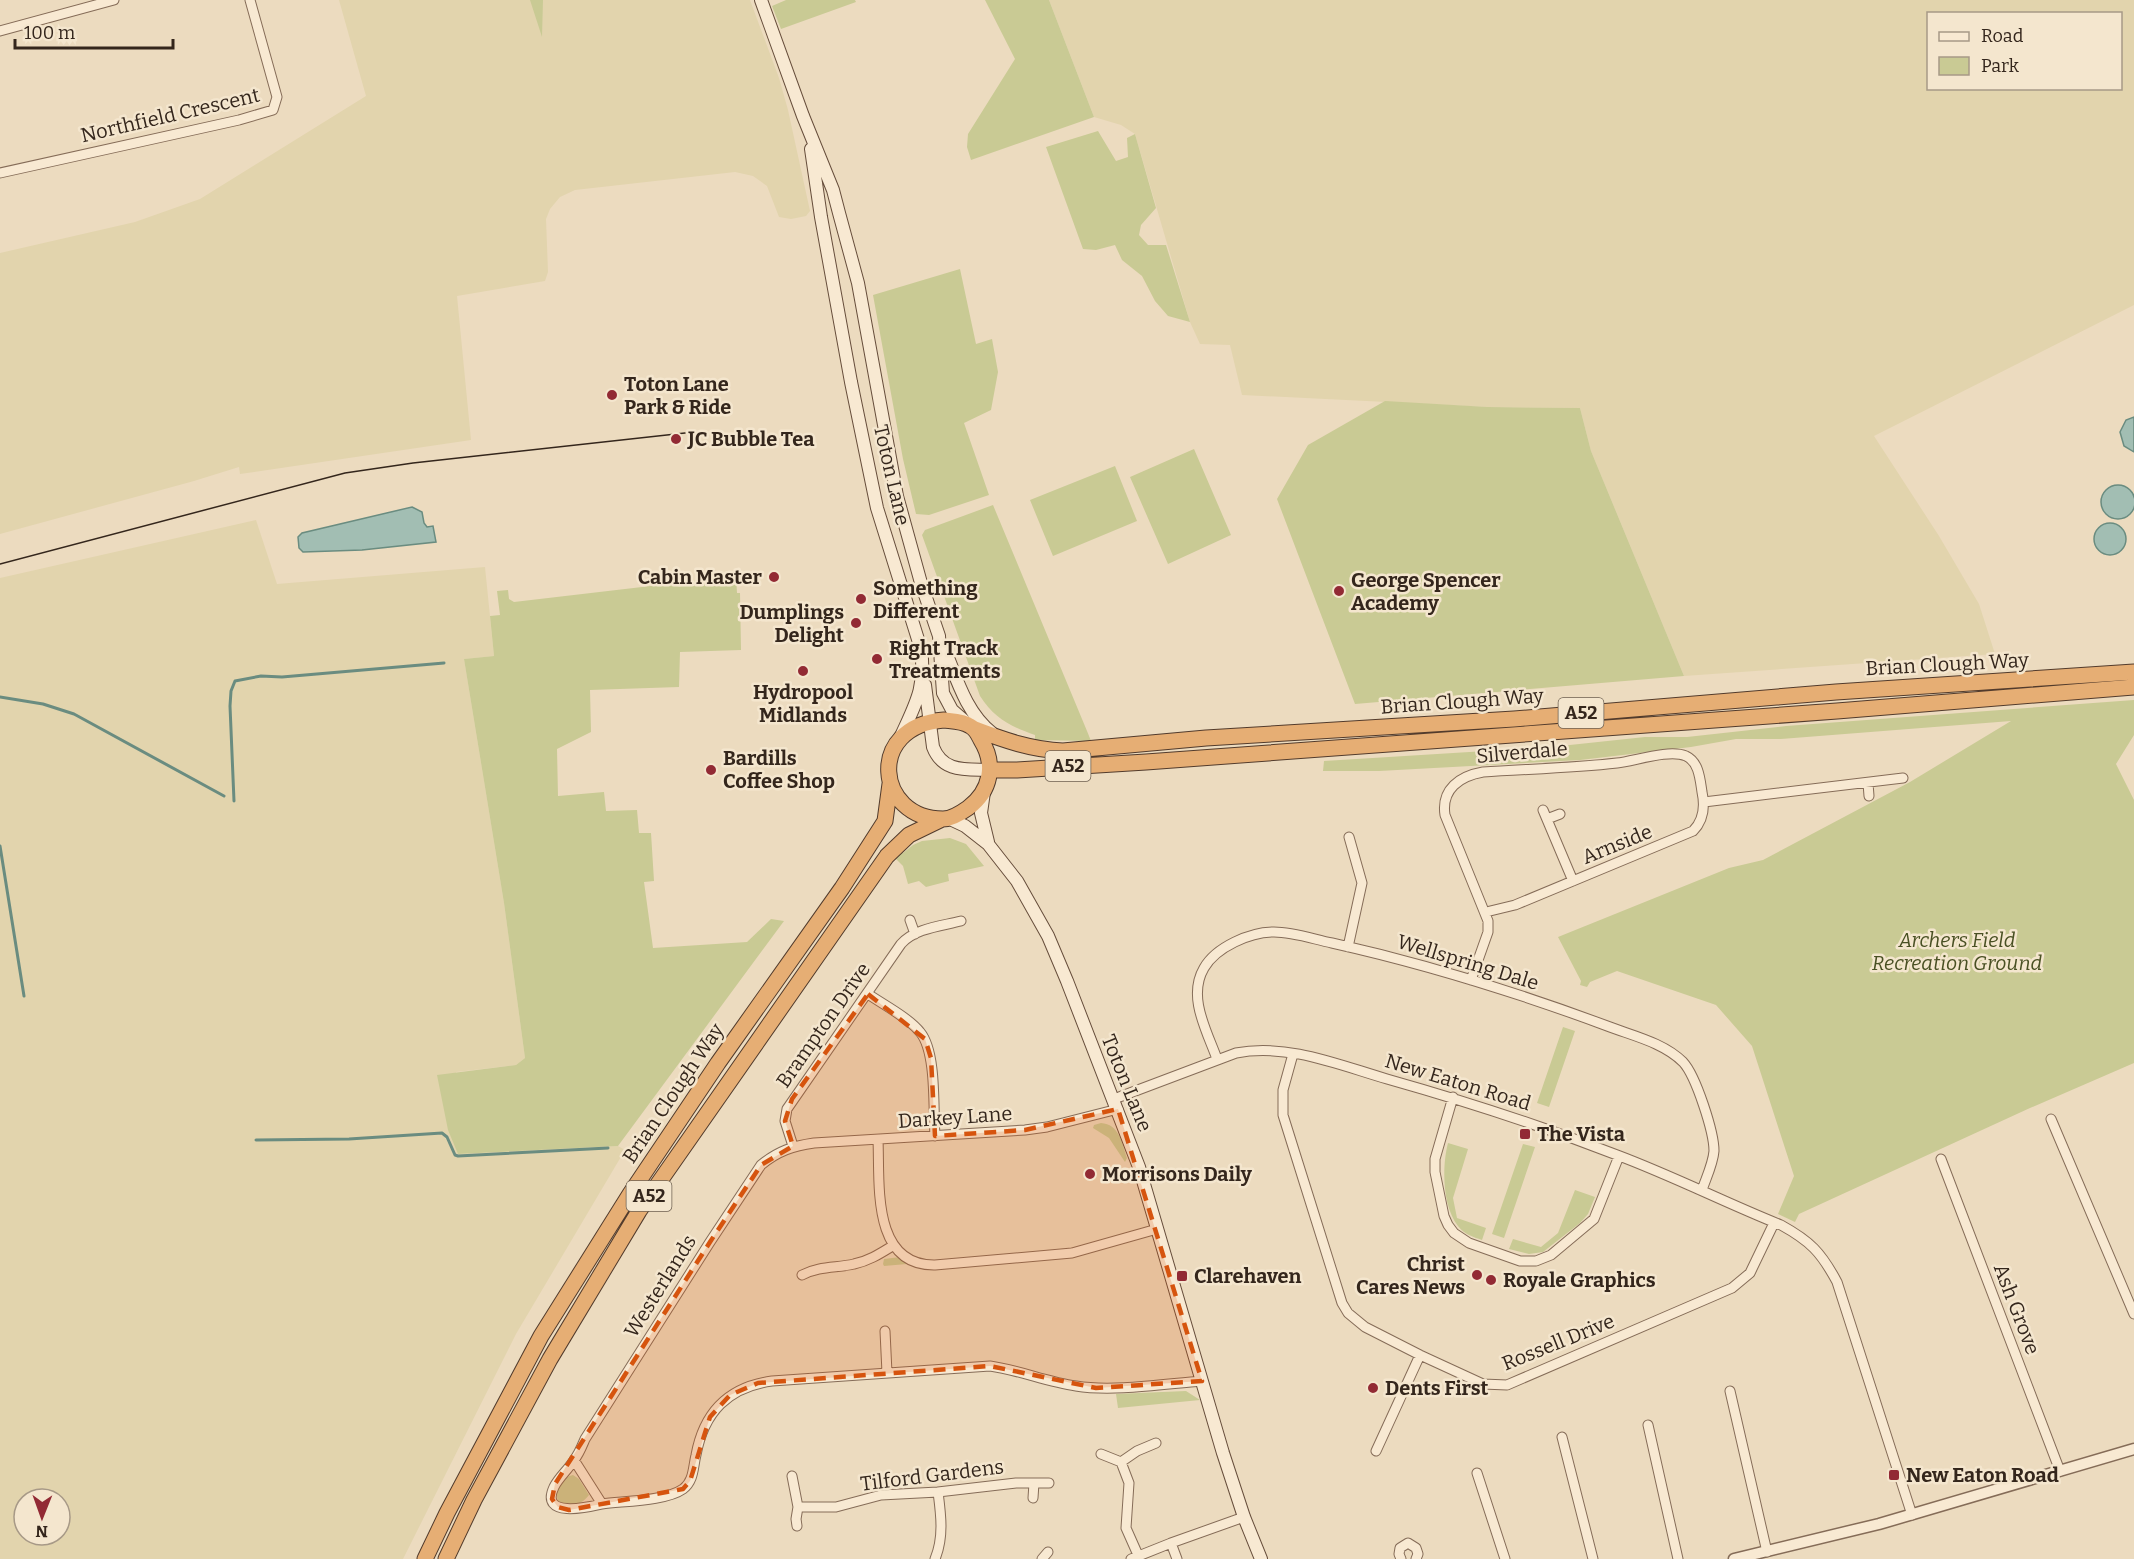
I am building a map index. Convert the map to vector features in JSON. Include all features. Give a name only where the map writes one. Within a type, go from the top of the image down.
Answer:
[{"type":"highway","name":"Brian Clough Way","points":[[929,721],[944,720],[1044,750],[1063,751],[1206,738],[1525,718],[1869,689],[2134,672]]},
{"type":"highway","name":"Brian Clough Way","points":[[990,770],[1181,759],[2134,687]]},
{"type":"highway","points":[[901,736],[929,721]]},
{"type":"highway","points":[[972,727],[987,748],[990,759],[990,770],[984,791]]},
{"type":"highway","name":"Brian Clough Way","points":[[425,1559],[452,1503],[541,1336],[630,1194],[718,1063],[842,888],[885,821],[890,784],[888,764],[892,750],[901,736]]},
{"type":"highway","points":[[890,784],[906,806],[915,812],[926,817],[945,819]]},
{"type":"highway","name":"Brian Clough Way","points":[[446,1559],[474,1500],[550,1359],[639,1211],[887,856],[909,836],[973,804],[984,791]]},
{"type":"main road","points":[[761,0],[803,116]]},
{"type":"main road","name":"Toton Lane","points":[[803,116],[877,508],[921,649],[923,673],[919,697],[901,736]]},
{"type":"main road","name":"Toton Lane","points":[[803,116],[833,190],[860,294],[897,496],[921,583],[939,636],[944,693],[952,710],[972,727]]},
{"type":"main road","points":[[939,636],[969,707],[985,728],[998,738]]},
{"type":"main road","points":[[923,673],[933,747],[941,762],[957,769],[990,770]]},
{"type":"main road","name":"Toton Lane","points":[[984,791],[981,813],[988,843]]},
{"type":"main road","name":"Toton Lane","points":[[945,819],[965,826],[988,843],[1017,881],[1048,936],[1139,1167],[1216,1434],[1261,1559]]},
{"type":"street","points":[[0,31],[114,0]]},
{"type":"street","name":"Northfield Crescent","points":[[0,173],[239,120],[273,110],[277,98],[250,0]]},
{"type":"street","name":"Silverdale","points":[[1486,912],[1471,882],[1444,815],[1444,800],[1452,787],[1462,778],[1483,772],[1617,763],[1683,755],[1695,763],[1704,802]]},
{"type":"street","points":[[1704,802],[1903,778]]},
{"type":"street","points":[[1868,783],[1869,796]]},
{"type":"street","name":"Arnside","points":[[1486,912],[1515,905],[1689,834],[1699,824],[1704,802]]},
{"type":"street","points":[[1543,810],[1574,881]]},
{"type":"street","points":[[1547,819],[1560,814]]},
{"type":"street","points":[[1348,947],[1362,883],[1349,837]]},
{"type":"street","points":[[1472,980],[1488,928],[1486,912]]},
{"type":"street","points":[[910,920],[915,934]]},
{"type":"street","name":"Brampton Drive","points":[[793,1146],[784,1121],[787,1109],[902,944],[915,934],[961,921]]},
{"type":"street","name":"Wellspring Dale","points":[[1217,1059],[1197,999],[1199,979],[1210,959],[1218,952],[1252,936],[1275,932],[1348,947],[1472,980],[1586,1017],[1656,1044],[1685,1064],[1694,1081],[1711,1131],[1714,1150],[1702,1190]]},
{"type":"street","points":[[868,994],[915,1027],[925,1039],[931,1058],[934,1136]]},
{"type":"street","name":"New Eaton Road","points":[[1116,1104],[1217,1059],[1257,1049],[1293,1053],[1453,1097],[1619,1156],[1774,1223],[1804,1239],[1824,1258],[1838,1282],[1912,1515]]},
{"type":"street","name":"Rossell Drive","points":[[1293,1053],[1283,1090],[1283,1115],[1342,1303],[1348,1313],[1365,1327],[1483,1384],[1507,1385],[1740,1283],[1756,1264],[1774,1223]]},
{"type":"street","points":[[1453,1097],[1435,1159],[1435,1172],[1448,1225],[1454,1233],[1469,1243],[1520,1261],[1536,1261],[1551,1255],[1594,1219],[1619,1156]]},
{"type":"street","name":"Darkey Lane","points":[[793,1146],[1025,1130],[1047,1127],[1116,1104]]},
{"type":"street","points":[[2051,1119],[2134,1314]]},
{"type":"street","points":[[879,1140],[883,1223],[894,1245],[909,1259],[920,1264],[935,1265],[1072,1253],[1157,1229]]},
{"type":"street","name":"Westerlands","points":[[793,1146],[761,1165],[747,1185],[591,1429],[574,1460],[555,1485],[552,1499],[558,1507],[569,1510],[661,1496],[683,1489],[690,1481],[700,1438],[710,1417],[730,1395],[747,1385],[771,1381],[990,1366],[1008,1368],[1075,1386],[1096,1388],[1202,1382]]},
{"type":"street","name":"Ash Grove","points":[[1941,1159],[2060,1471]]},
{"type":"street","points":[[802,1275],[811,1270],[866,1261],[894,1245]]},
{"type":"street","points":[[885,1331],[888,1373]]},
{"type":"street","points":[[1376,1451],[1420,1355]]},
{"type":"street","points":[[1730,1391],[1767,1552]]},
{"type":"street","points":[[1648,1425],[1678,1559]]},
{"type":"street","points":[[1562,1437],[1593,1559]]},
{"type":"street","points":[[1120,1462],[1156,1443]]},
{"type":"street","points":[[1734,1559],[1912,1515],[2134,1449]]},
{"type":"street","points":[[1101,1454],[1120,1462],[1129,1483],[1126,1528],[1134,1557],[1244,1517]]},
{"type":"street","points":[[574,1460],[602,1504]]},
{"type":"street","points":[[1478,1473],[1505,1559]]},
{"type":"street","points":[[792,1476],[798,1507],[797,1526]]},
{"type":"street","name":"Tilford Gardens","points":[[798,1507],[836,1507],[881,1495],[938,1492],[1016,1483],[1048,1483]]},
{"type":"street","name":"Tilford Gardens","points":[[1033,1498],[1034,1483]]},
{"type":"street","points":[[935,1559],[942,1527],[938,1492]]},
{"type":"street","points":[[1171,1543],[1177,1559]]},
{"type":"street","points":[[1401,1559],[1400,1548],[1408,1543],[1416,1548],[1418,1554],[1416,1559]]},
{"type":"highlighted area","points":[[868,994],[925,1039],[931,1058],[935,1136],[1025,1130],[1118,1109],[1202,1381],[1096,1388],[990,1366],[758,1383],[730,1395],[710,1417],[690,1481],[683,1489],[569,1510],[558,1507],[552,1499],[555,1484],[710,1242],[761,1165],[793,1146],[785,1121],[792,1099]]},
{"type":"shaded area","points":[[339,0],[750,0],[779,78],[810,211],[806,216],[791,219],[779,217],[767,186],[753,176],[735,172],[575,190],[560,197],[550,209],[546,219],[548,272],[545,281],[457,296],[471,440],[240,474],[239,467],[0,534],[0,253],[135,222],[200,199],[366,96]]},
{"type":"shaded area","points":[[1049,0],[2134,0],[2134,305],[1874,436],[1939,536],[1979,604],[1995,654],[1684,676],[1591,451],[1580,408],[1488,407],[1242,395],[1230,345],[1200,344],[1190,322],[1135,134],[1121,125],[1094,117]]},
{"type":"shaded area","points":[[2134,417],[2134,452],[2124,446],[2120,432],[2126,420]]},
{"type":"shaded area","points":[[2118,485],[2130,490],[2135,502],[2130,514],[2118,519],[2106,514],[2101,502],[2106,490]]},
{"type":"shaded area","points":[[412,507],[422,512],[427,527],[433,526],[436,542],[362,550],[303,552],[299,548],[298,537],[302,533]]},
{"type":"shaded area","points":[[256,520],[277,584],[485,567],[494,656],[464,659],[504,903],[525,1058],[516,1065],[456,1072],[458,1154],[618,1146],[625,1150],[516,1334],[403,1559],[0,1559],[0,578]]},
{"type":"shaded area","points":[[2110,523],[2121,528],[2126,539],[2121,550],[2110,555],[2099,550],[2094,539],[2099,528]]},
{"type":"green space","points":[[530,0],[543,0],[542,37]]},
{"type":"green space","points":[[786,0],[855,0],[856,2],[781,29],[772,6]]},
{"type":"green space","points":[[985,0],[1049,0],[1094,117],[971,160],[967,147],[968,134],[1015,59]]},
{"type":"green space","points":[[1098,131],[1116,161],[1128,157],[1127,138],[1135,134],[1156,208],[1141,225],[1139,235],[1148,245],[1166,245],[1190,322],[1168,316],[1155,301],[1142,276],[1122,260],[1115,245],[1096,250],[1083,249],[1046,147]]},
{"type":"green space","points":[[960,269],[976,344],[992,339],[998,372],[991,410],[964,423],[989,495],[929,515],[916,514],[903,459],[873,295]]},
{"type":"green space","points":[[1385,401],[1488,407],[1580,408],[1591,451],[1684,676],[1355,704],[1277,499],[1308,445]]},
{"type":"green space","points":[[1194,449],[1231,535],[1168,564],[1130,477]]},
{"type":"green space","points":[[1115,466],[1137,521],[1053,556],[1030,500]]},
{"type":"green space","points":[[993,505],[1091,741],[1035,740],[1035,735],[1018,729],[997,716],[980,696],[922,535],[925,530]]},
{"type":"green space","points":[[736,576],[737,593],[740,593],[741,650],[680,652],[679,687],[590,690],[591,732],[557,749],[558,796],[604,792],[606,811],[637,810],[639,833],[651,833],[654,881],[644,882],[653,948],[747,942],[771,919],[784,921],[618,1146],[458,1154],[448,1130],[437,1075],[516,1065],[525,1058],[504,903],[464,659],[494,656],[490,616],[500,615],[497,591],[508,590],[509,599],[514,602]]},
{"type":"green space","name":"Archers Field Recreation Ground","points":[[2134,700],[2134,735],[2116,764],[2134,800],[2134,1063],[1799,1214],[1795,1222],[1778,1214],[1794,1176],[1752,1046],[1716,1005],[1617,971],[1590,982],[1587,987],[1580,985],[1581,981],[1558,937],[1729,868],[1763,860],[1910,782],[2011,721],[1781,739],[1736,739],[1691,747],[1580,760],[1379,771],[1323,771],[1324,761],[1551,747],[1645,737],[1687,737],[1786,726]]},
{"type":"green space","points":[[950,838],[966,844],[984,866],[948,874],[949,881],[926,887],[919,881],[908,884],[903,866],[895,858],[900,850],[903,853],[922,841]]},
{"type":"green space","points":[[1563,1027],[1575,1031],[1549,1107],[1537,1103]]},
{"type":"green space","points":[[1101,1123],[1112,1127],[1119,1135],[1127,1158],[1125,1162],[1109,1138],[1093,1128],[1094,1125]]},
{"type":"green space","points":[[1448,1143],[1468,1149],[1453,1198],[1457,1218],[1486,1228],[1482,1240],[1460,1229],[1449,1208],[1444,1174]]},
{"type":"green space","points":[[1523,1144],[1535,1147],[1504,1238],[1492,1234]]},
{"type":"green space","points":[[1575,1190],[1595,1197],[1588,1214],[1580,1223],[1543,1252],[1529,1254],[1509,1249],[1513,1239],[1541,1247],[1558,1233]]},
{"type":"green space","points":[[900,1257],[907,1261],[907,1264],[884,1266],[883,1264],[884,1259]]},
{"type":"green space","points":[[1186,1391],[1200,1400],[1118,1408],[1116,1394]]},
{"type":"green space","points":[[573,1475],[579,1479],[589,1495],[575,1504],[558,1501],[557,1493],[560,1485],[565,1478]]},
{"type":"waterway","points":[[234,801],[230,706],[231,691],[235,681],[261,676],[282,677],[444,663]]},
{"type":"waterway","points":[[0,697],[43,704],[74,714],[224,796]]},
{"type":"waterway","points":[[0,846],[24,996]]},
{"type":"waterway","points":[[256,1140],[349,1139],[442,1133],[447,1137],[455,1155],[458,1156],[608,1148]]},
{"type":"tram line","points":[[0,564],[345,473],[413,463],[685,433]]},
{"type":"place","name":"Toton Lane Park & Ride","points":[[612,395]]},
{"type":"place","name":"JC Bubble Tea","points":[[676,439]]},
{"type":"place","name":"Cabin Master","points":[[774,577]]},
{"type":"place","name":"George Spencer Academy","points":[[1339,591]]},
{"type":"place","name":"Something Different","points":[[861,599]]},
{"type":"place","name":"Dumplings Delight","points":[[856,623]]},
{"type":"place","name":"Right Track Treatments","points":[[877,659]]},
{"type":"place","name":"Hydropool Midlands","points":[[803,671]]},
{"type":"place","name":"Bardills Coffee Shop","points":[[711,770]]},
{"type":"place","name":"The Vista","points":[[1525,1134]]},
{"type":"place","name":"Morrisons Daily","points":[[1090,1174]]},
{"type":"place","name":"Christ Cares News","points":[[1477,1275]]},
{"type":"place","name":"Clarehaven","points":[[1182,1276]]},
{"type":"place","name":"Royale Graphics","points":[[1491,1280]]},
{"type":"place","name":"Dents First","points":[[1373,1388]]},
{"type":"place","name":"New Eaton Road","points":[[1894,1475]]}]
